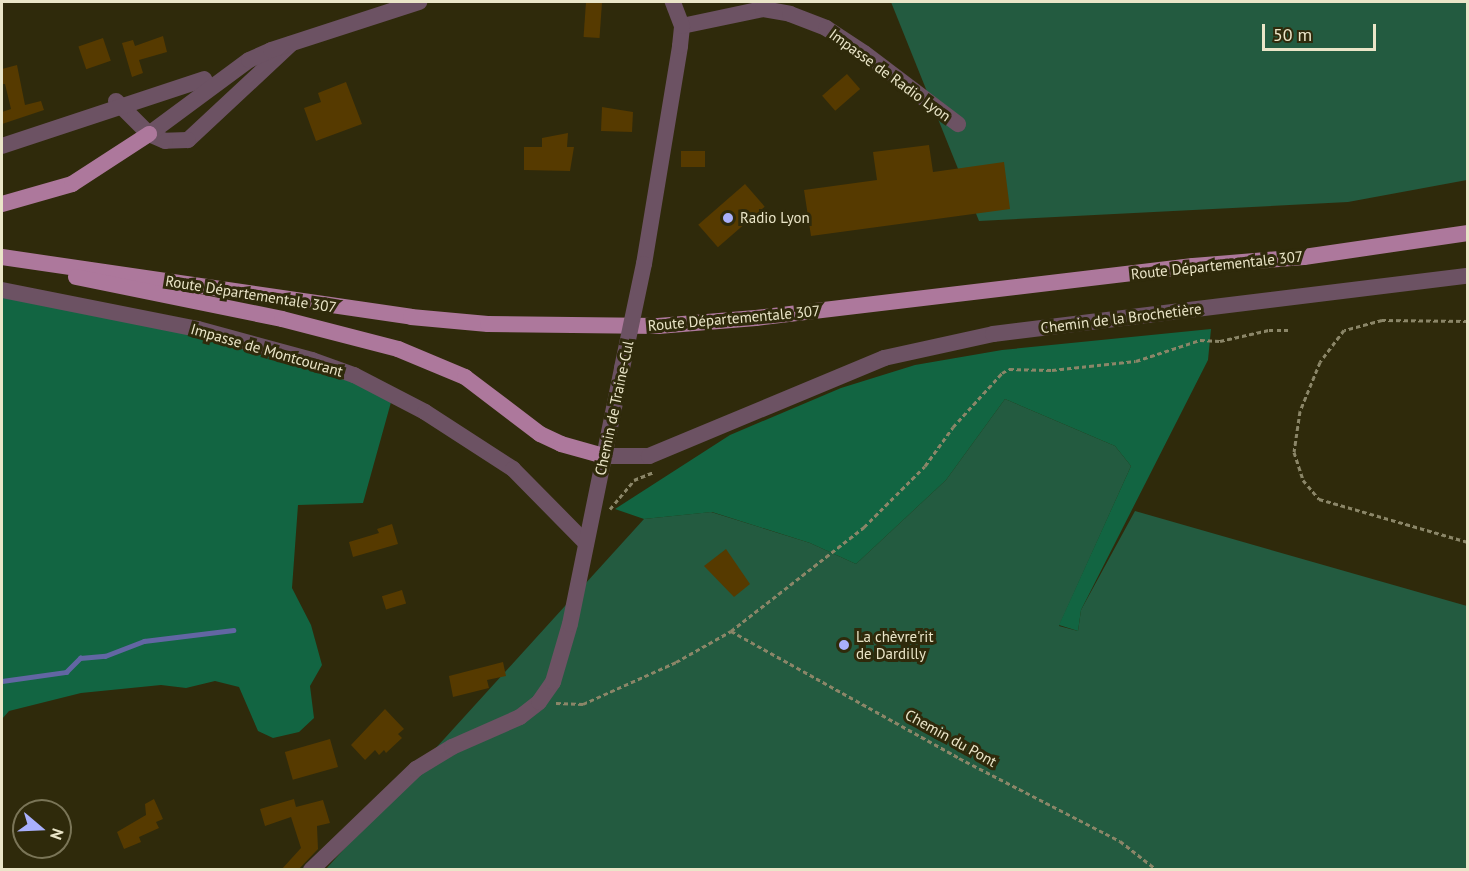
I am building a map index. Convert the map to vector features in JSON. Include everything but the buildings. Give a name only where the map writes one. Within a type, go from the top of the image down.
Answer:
[{"type":"main road","points":[[2,204],[72,184],[149,134]]},
{"type":"main road","name":"Route Départementale 307","points":[[2,259],[411,317],[488,324],[658,326],[756,318],[1193,266],[1304,257],[1467,233]]},
{"type":"main road","points":[[2,259],[282,319],[398,349],[465,377],[540,434],[561,444],[604,456]]},
{"type":"street","points":[[149,134],[241,65],[291,44],[418,2]]},
{"type":"street","name":"Chemin de Traine-Cul","points":[[311,870],[416,769],[452,747],[520,717],[547,700],[560,661],[644,264],[675,87],[682,26],[673,2]]},
{"type":"street","name":"Impasse de Radio Lyon","points":[[682,26],[763,9],[790,14],[826,28],[864,53],[958,124]]},
{"type":"street","points":[[119,104],[149,134],[165,141],[188,140],[291,44]]},
{"type":"street","points":[[2,146],[119,104],[204,79]]},
{"type":"street","name":"Chemin de la Brochetière","points":[[604,456],[649,456],[884,358],[993,334],[1467,276]]},
{"type":"street","name":"Impasse de Montcourant","points":[[2,290],[198,328],[312,360],[354,375],[433,416],[513,469],[586,543]]},
{"type":"path","points":[[1467,321],[1382,320],[1344,330],[1320,362],[1300,411],[1294,453],[1303,480],[1319,499],[1467,542]]},
{"type":"path","points":[[547,700],[583,704],[676,662],[731,631],[864,527],[925,466],[953,427],[1002,373],[1020,369],[1052,370],[1136,361],[1200,340],[1220,341],[1269,330],[1288,330]]},
{"type":"path","points":[[608,513],[634,480],[662,469]]},
{"type":"path","name":"Chemin du Pont","points":[[731,631],[959,758],[1120,841],[1157,870]]},
{"type":"green space","points":[[891,2],[1467,2],[1467,180],[1348,202],[979,221]]},
{"type":"green space","points":[[26,293],[198,329],[393,395],[363,503],[298,505],[292,588],[311,625],[322,665],[310,686],[314,718],[299,732],[273,738],[258,731],[239,687],[215,681],[186,688],[161,685],[81,693],[9,711],[2,719],[2,298]]},
{"type":"green space","points":[[1211,329],[1208,360],[1081,610],[1078,631],[1059,625],[1131,466],[1115,446],[1005,399],[946,480],[856,564],[810,543],[712,512],[644,519],[615,509],[730,435],[841,388],[915,365],[1002,350]]},
{"type":"green space","points":[[1005,399],[1115,446],[1131,466],[1059,626],[1078,631],[1081,610],[1135,511],[1467,606],[1467,869],[325,870],[644,519],[711,512],[810,543],[856,564],[946,480]]},
{"type":"waterway","points":[[2,681],[66,672],[80,658],[105,656],[144,641],[233,630]]},
{"type":"place","name":"Radio Lyon","points":[[728,218]]},
{"type":"place","name":"La chèvre'rit de Dardilly","points":[[844,645]]}]
